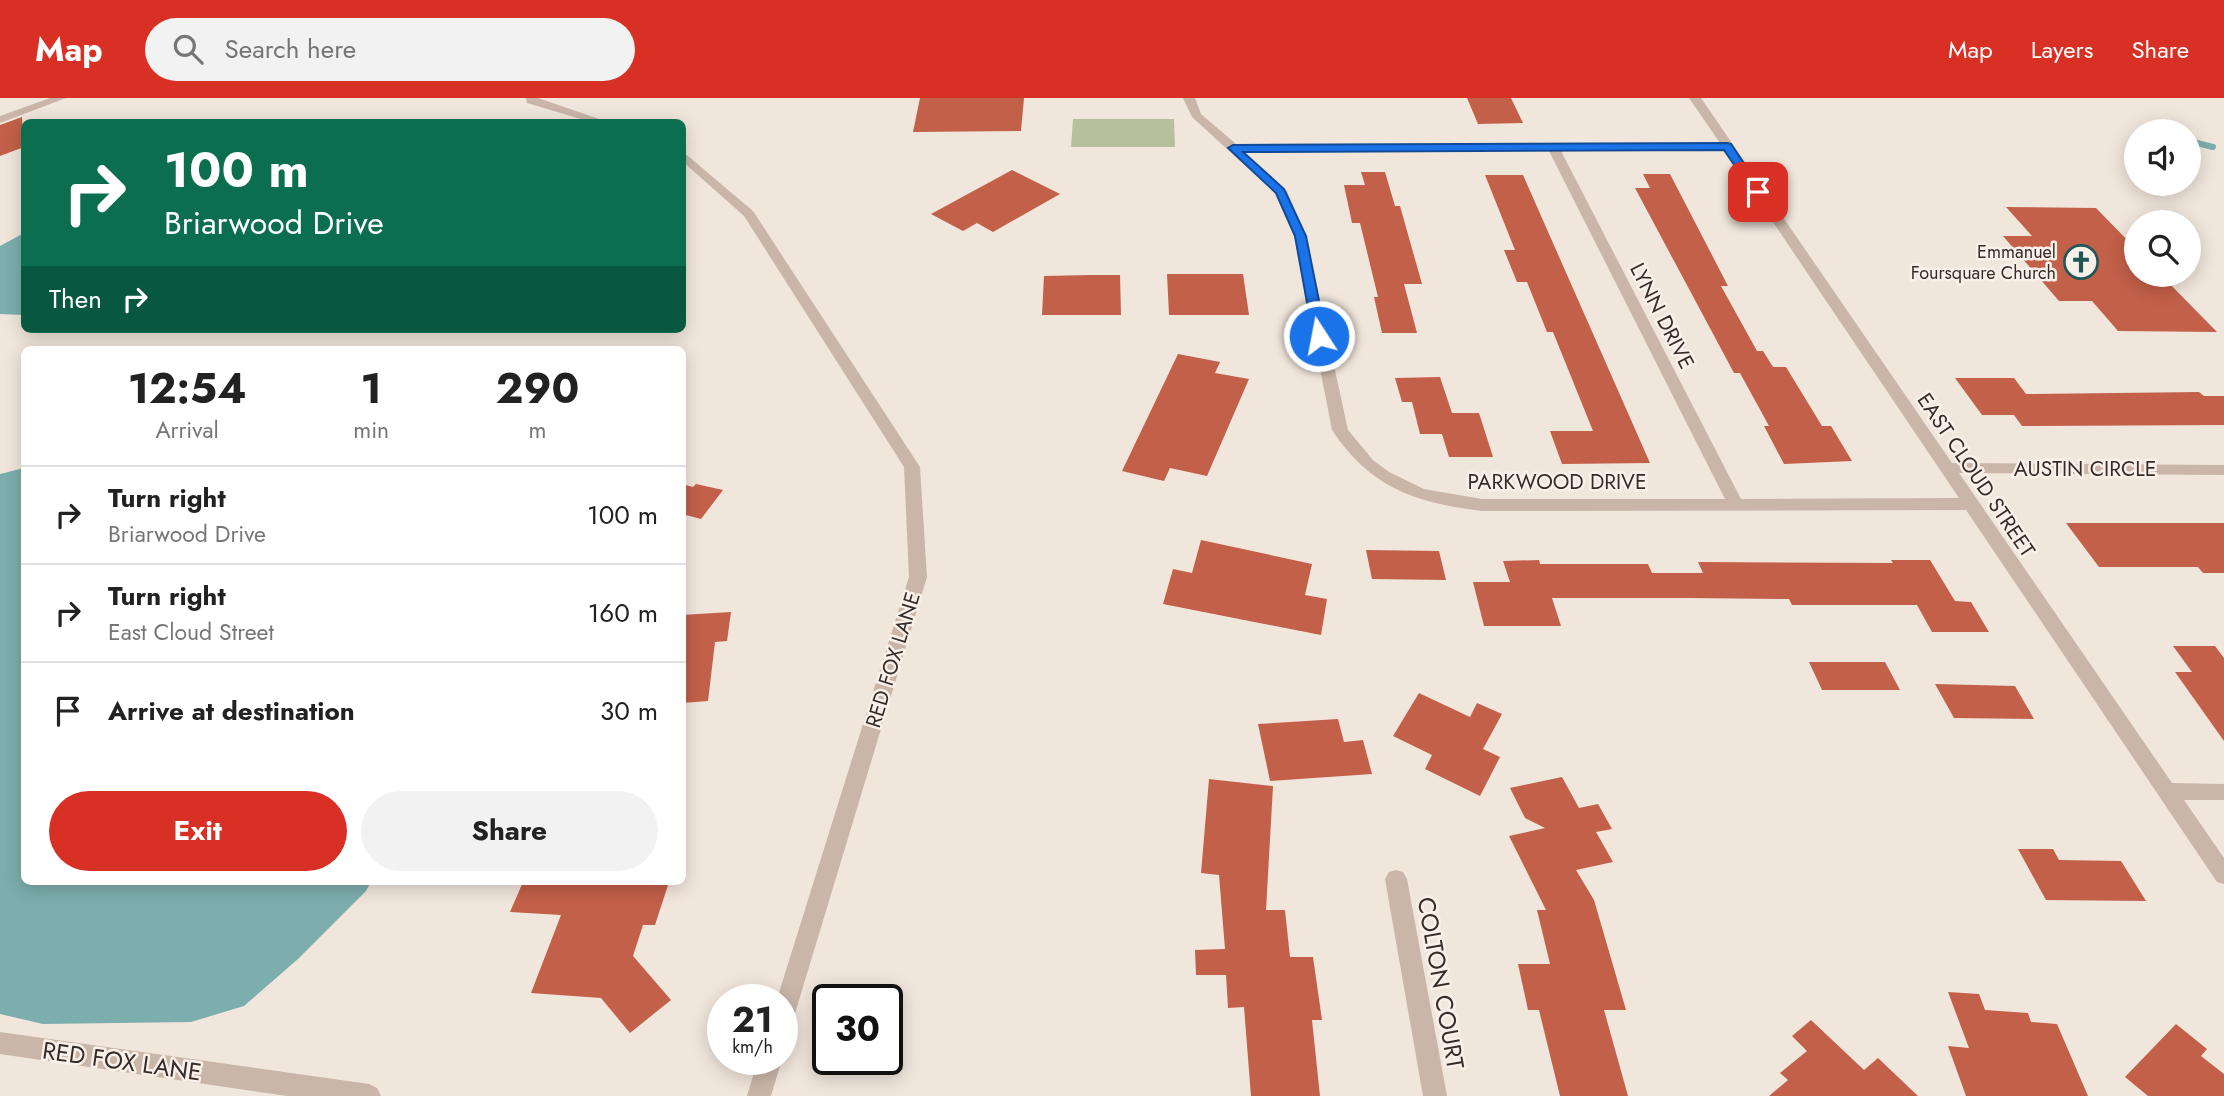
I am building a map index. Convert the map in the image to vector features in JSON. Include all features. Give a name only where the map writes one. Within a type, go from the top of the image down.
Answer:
[{"type":"street","points":[[0,120],[60,98]]},
{"type":"street","points":[[532,98],[531,101],[592,119]]},
{"type":"street","name":"PARKWOOD DRIVE","points":[[1189,98],[1196,115],[1280,191],[1300,236],[1340,430],[1357,456],[1376,473],[1399,487],[1427,497],[1482,505],[1969,503]]},
{"type":"street","name":"EAST CLOUD STREET","points":[[1695,98],[2224,875]]},
{"type":"street","name":"LYNN DRIVE","points":[[1553,147],[1735,503]]},
{"type":"street","points":[[1233,148],[1727,147]]},
{"type":"street","name":"RED FOX LANE","points":[[686,158],[748,214],[912,467],[918,577],[793,984]]},
{"type":"street","name":"AUSTIN CIRCLE","points":[[1946,468],[2224,470]]},
{"type":"street","points":[[2166,791],[2224,792]]},
{"type":"street","name":"COLTON COURT","points":[[1396,879],[1434,1096]]},
{"type":"street","name":"RED FOX LANE","points":[[0,1043],[369,1096]]},
{"type":"street","points":[[759,1096],[765,1075]]},
{"type":"green space","points":[[1073,119],[1174,119],[1175,147],[1071,147]]},
{"type":"water","points":[[21,235],[21,315],[0,314],[0,246]]},
{"type":"water","points":[[21,469],[21,885],[369,885],[298,959],[244,1006],[191,1022],[43,1024],[0,1014],[0,474]]},
{"type":"building","points":[[920,98],[1024,98],[1021,131],[913,132]]},
{"type":"building","points":[[1467,98],[1511,98],[1523,123],[1478,124]]},
{"type":"building","points":[[22,117],[21,148],[0,156],[0,125]]},
{"type":"building","points":[[1012,170],[1060,194],[993,232],[977,223],[963,231],[931,214]]},
{"type":"building","points":[[1361,172],[1385,172],[1395,206],[1400,206],[1422,284],[1404,284],[1417,333],[1382,333],[1374,297],[1378,297],[1360,223],[1352,223],[1344,185],[1365,185]]},
{"type":"building","points":[[1643,174],[1670,174],[1728,286],[1721,286],[1757,351],[1763,351],[1773,367],[1786,367],[1822,426],[1831,426],[1852,461],[1784,464],[1764,426],[1769,426],[1740,373],[1734,373],[1635,188],[1650,188]]},
{"type":"building","points":[[1485,175],[1523,175],[1650,463],[1562,464],[1550,431],[1593,431],[1553,332],[1547,332],[1527,282],[1517,282],[1504,250],[1515,250]]},
{"type":"building","name":"Emmanuel Foursquare Church","points":[[2006,207],[2096,208],[2124,237],[2124,287],[2173,287],[2217,332],[2118,331],[2092,301],[2059,301],[2003,236],[2032,236]]},
{"type":"building","points":[[1167,274],[1243,274],[1249,315],[1169,315]]},
{"type":"building","points":[[1120,275],[1121,315],[1042,315],[1044,276]]},
{"type":"building","points":[[1178,354],[1220,362],[1215,373],[1249,379],[1207,476],[1170,468],[1164,481],[1122,471]]},
{"type":"building","points":[[1440,377],[1452,413],[1479,413],[1493,457],[1449,457],[1442,434],[1420,434],[1412,402],[1402,402],[1395,378]]},
{"type":"building","points":[[1955,378],[2014,378],[2026,394],[2199,392],[2204,396],[2224,396],[2224,425],[2022,426],[2014,415],[1982,415]]},
{"type":"building","points":[[696,484],[723,490],[701,519],[686,515],[686,485],[693,487]]},
{"type":"building","points":[[2066,523],[2224,523],[2224,573],[2203,573],[2198,567],[2099,567]]},
{"type":"building","points":[[1201,540],[1312,564],[1305,595],[1327,599],[1321,635],[1163,604],[1173,569],[1192,573]]},
{"type":"building","points":[[1366,550],[1439,551],[1446,580],[1372,579]]},
{"type":"building","points":[[1539,560],[1540,564],[1648,564],[1652,573],[1703,573],[1698,562],[1893,563],[1891,560],[1930,560],[1955,601],[1971,602],[1989,632],[1932,632],[1917,605],[1792,605],[1789,599],[1552,598],[1561,626],[1484,626],[1473,582],[1510,582],[1503,561]]},
{"type":"building","points":[[731,612],[727,641],[715,642],[708,701],[686,703],[686,615]]},
{"type":"building","points":[[2173,646],[2215,646],[2224,658],[2224,741],[2175,672],[2192,672]]},
{"type":"building","points":[[1809,662],[1885,662],[1900,690],[1822,690]]},
{"type":"building","points":[[1935,684],[2015,686],[2034,719],[1954,718]]},
{"type":"building","points":[[1419,693],[1470,717],[1477,703],[1502,714],[1483,749],[1500,757],[1480,796],[1425,769],[1432,755],[1393,736]]},
{"type":"building","points":[[1338,719],[1344,742],[1363,740],[1372,774],[1270,781],[1258,724]]},
{"type":"building","points":[[1562,777],[1579,808],[1598,804],[1612,829],[1596,832],[1613,862],[1576,870],[1594,900],[1626,1010],[1604,1010],[1628,1096],[1560,1096],[1539,1010],[1528,1010],[1518,964],[1550,964],[1537,910],[1546,910],[1509,836],[1545,828],[1525,818],[1510,788]]},
{"type":"building","points":[[1209,779],[1273,786],[1266,910],[1285,910],[1290,957],[1313,957],[1322,1020],[1312,1020],[1320,1096],[1251,1096],[1244,1007],[1228,1008],[1226,975],[1196,975],[1195,950],[1225,949],[1219,875],[1201,873]]},
{"type":"building","points":[[2018,849],[2053,849],[2059,860],[2121,861],[2146,901],[2046,900]]},
{"type":"building","points":[[522,885],[668,885],[655,925],[643,925],[633,956],[671,1000],[630,1033],[601,998],[531,993],[561,915],[510,912]]},
{"type":"building","points":[[1948,992],[1979,994],[1985,1010],[2028,1013],[2031,1022],[2057,1024],[2088,1096],[1966,1096],[1948,1046],[1969,1048]]},
{"type":"building","points":[[1811,1020],[1864,1070],[1878,1058],[1918,1096],[1769,1096],[1788,1080],[1780,1073],[1807,1051],[1792,1036]]},
{"type":"building","points":[[2176,1024],[2207,1049],[2201,1056],[2224,1074],[2224,1096],[2148,1096],[2125,1077]]},
{"type":"waterway","points":[[2201,144],[2213,147]]},
{"type":"place","name":"Emmanuel Foursquare Church","points":[[2081,262]]},
{"type":"route","points":[[1319,336],[1300,236],[1280,191],[1233,148],[1727,147],[1758,192]]}]
